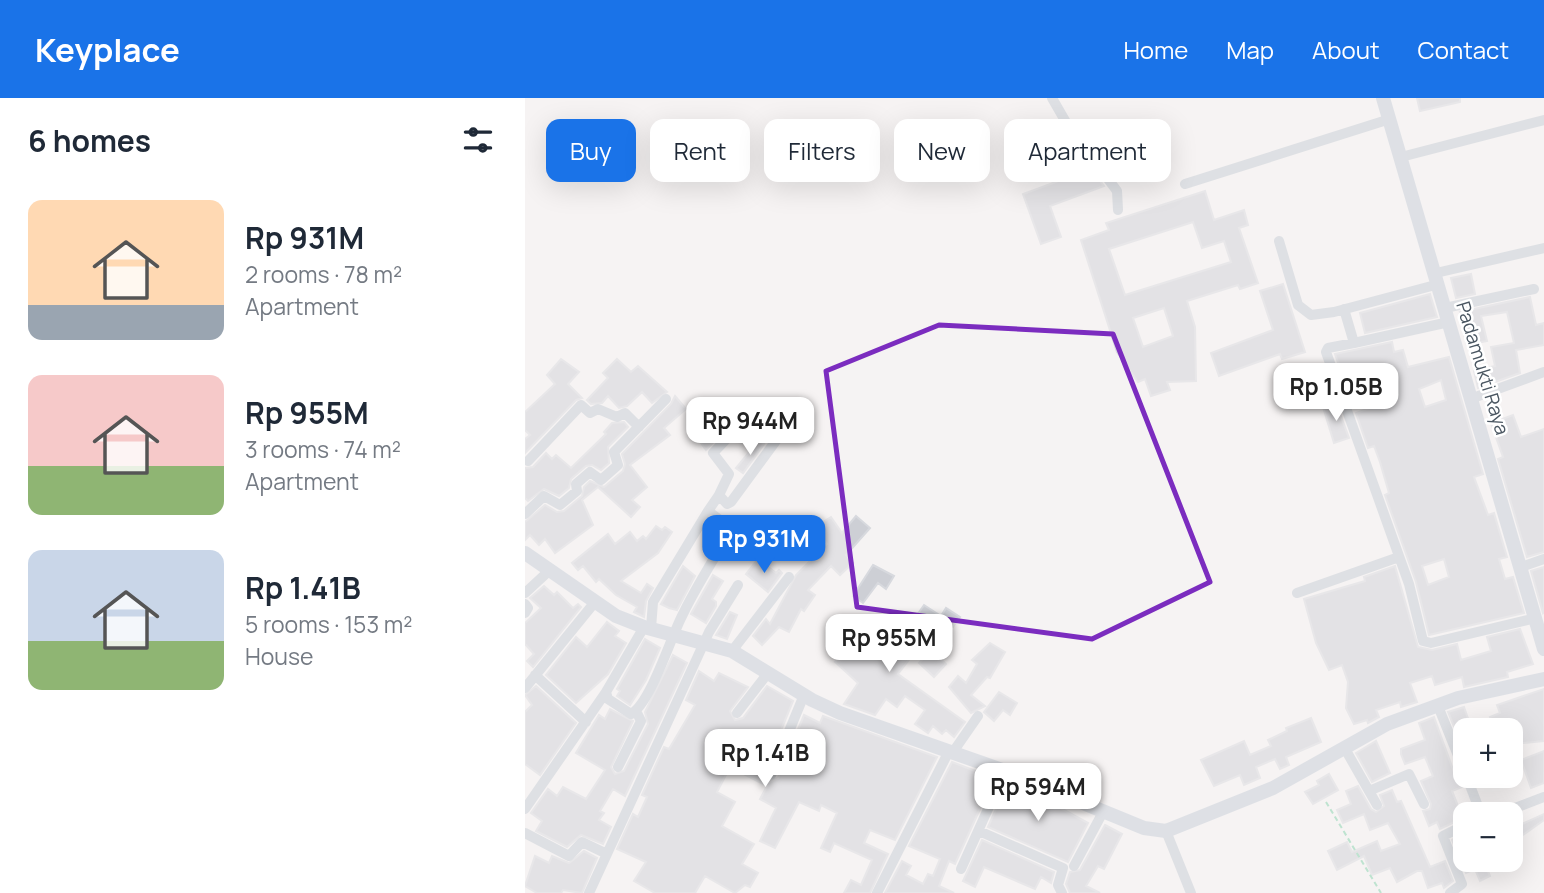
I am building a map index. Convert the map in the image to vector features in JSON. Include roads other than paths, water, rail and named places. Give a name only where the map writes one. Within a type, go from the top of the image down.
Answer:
[{"type":"street","points":[[1052,98],[1067,124],[1117,191],[1118,210]]},
{"type":"street","name":"Padamukti Raya","points":[[1383,98],[1473,398],[1544,649]]},
{"type":"street","points":[[1185,184],[1390,119]]},
{"type":"street","points":[[1401,158],[1544,120]]},
{"type":"street","points":[[1279,241],[1298,305],[1311,315],[1344,309],[1544,248]]},
{"type":"street","points":[[1445,307],[1534,289]]},
{"type":"street","points":[[1344,309],[1354,343]]},
{"type":"street","points":[[1449,322],[1328,348],[1326,352],[1399,557],[1425,642],[1536,618]]},
{"type":"street","points":[[1473,398],[1544,372]]},
{"type":"street","points":[[525,514],[544,496],[560,505],[577,491],[576,484],[590,471],[601,480],[618,465],[614,452],[666,398]]},
{"type":"street","points":[[528,461],[581,405],[590,413],[598,409],[617,417],[625,413],[639,427]]},
{"type":"street","points":[[525,809],[586,722],[650,623],[653,602],[719,495],[729,474],[713,452],[739,426]]},
{"type":"street","points":[[719,495],[727,503],[731,502],[778,438]]},
{"type":"street","points":[[606,692],[608,699],[631,714],[636,711],[662,666],[683,613],[732,530],[708,511]]},
{"type":"street","points":[[525,553],[616,616],[707,638],[734,649],[804,695],[840,713],[955,747],[1103,812],[1144,828],[1166,831],[1307,772],[1344,747],[1387,724],[1438,706],[1544,679]]},
{"type":"street","points":[[1297,593],[1399,557]]},
{"type":"street","points":[[1521,567],[1544,559]]},
{"type":"street","points":[[525,593],[551,569]]},
{"type":"street","points":[[734,649],[789,577]]},
{"type":"street","points":[[589,893],[707,638],[738,585]]},
{"type":"street","points":[[525,688],[595,602]]},
{"type":"street","points":[[525,604],[528,608],[525,613]]},
{"type":"street","points":[[737,713],[768,673]]},
{"type":"street","points":[[535,675],[586,722]]},
{"type":"street","points":[[771,775],[804,695]]},
{"type":"street","points":[[1438,706],[1453,744]]},
{"type":"street","points":[[618,767],[641,721],[636,711]]},
{"type":"street","points":[[877,893],[955,747],[978,716]]},
{"type":"street","points":[[1344,747],[1377,805]]},
{"type":"street","points":[[961,869],[1005,771]]},
{"type":"street","points":[[1369,791],[1409,774],[1424,804]]},
{"type":"street","points":[[1523,805],[1544,797]]},
{"type":"street","points":[[1074,866],[1103,812]]},
{"type":"street","points":[[979,831],[1063,868],[1058,885],[1062,893]]},
{"type":"street","points":[[1166,831],[1191,893]]},
{"type":"street","points":[[1453,831],[1443,836],[1453,861]]},
{"type":"street","points":[[525,833],[569,856],[582,842],[607,854]]},
{"type":"street","points":[[1450,893],[1462,884],[1457,872]]}]
